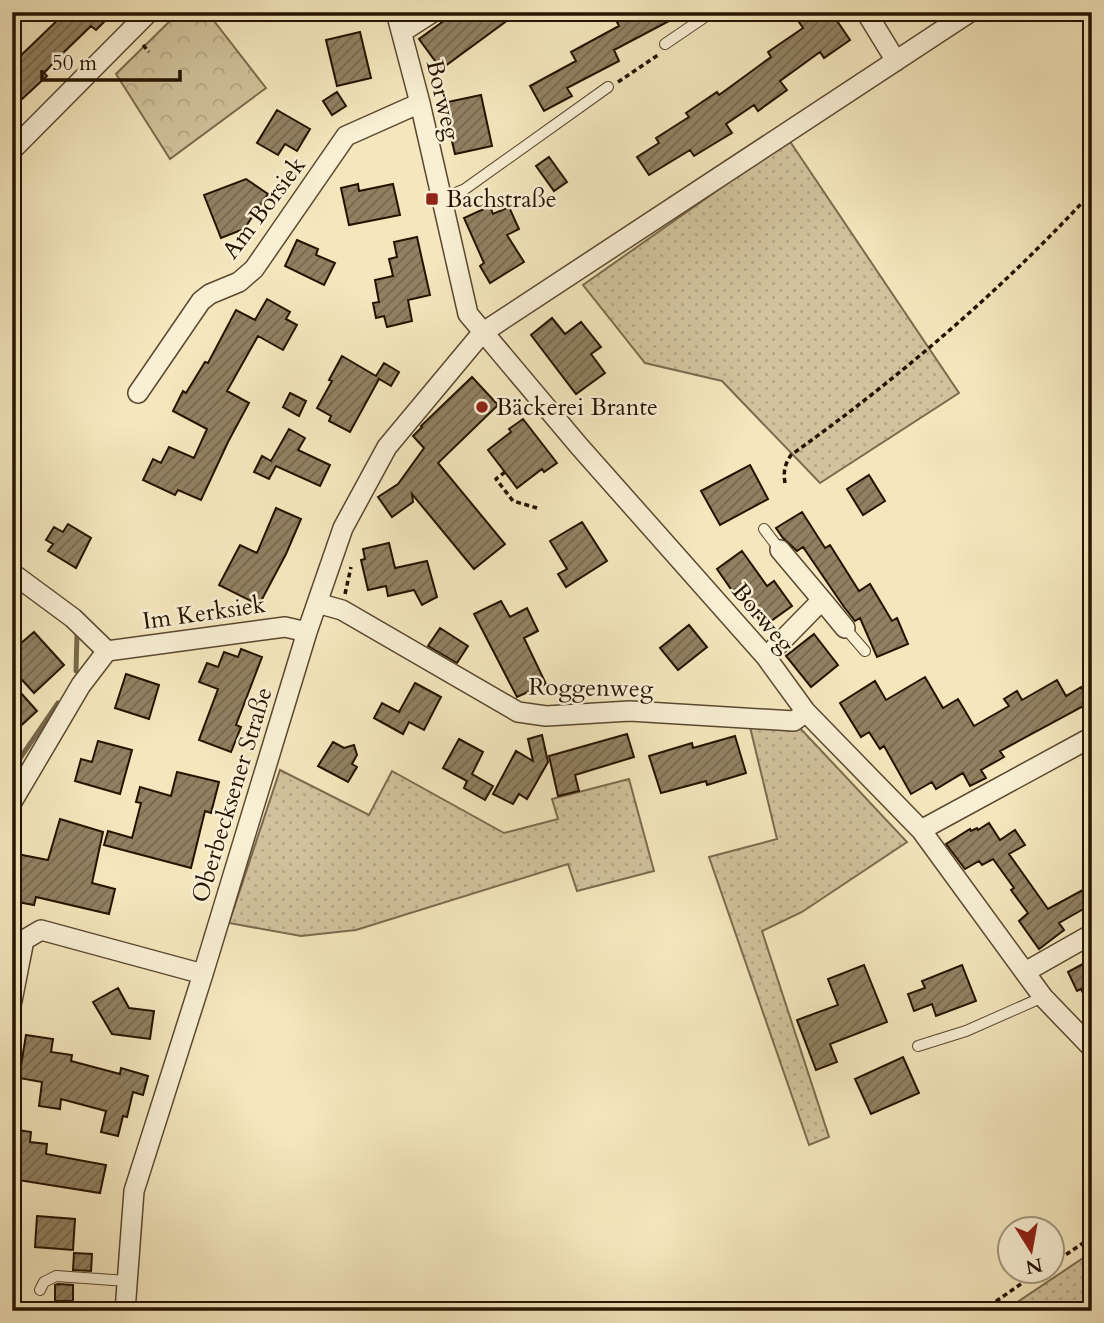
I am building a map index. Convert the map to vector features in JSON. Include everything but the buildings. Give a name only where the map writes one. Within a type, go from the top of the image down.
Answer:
[{"type":"street","points":[[12,150],[149,12]]},
{"type":"street","name":"Borweg","points":[[396,12],[420,103],[468,314],[766,657],[806,712],[921,830],[1043,997],[1092,1048]]},
{"type":"street","points":[[402,33],[433,12]]},
{"type":"street","points":[[866,12],[895,61]]},
{"type":"street","points":[[482,333],[970,12]]},
{"type":"street","name":"Am Borsiek","points":[[138,393],[201,301],[209,294],[239,282],[254,269],[346,136],[420,103]]},
{"type":"street","name":"Oberbecksener Straße","points":[[125,1311],[134,1191],[307,632],[343,528],[387,447],[482,333]]},
{"type":"street","points":[[780,550],[845,628]]},
{"type":"street","points":[[12,573],[73,618],[107,650],[81,685],[12,802]]},
{"type":"street","points":[[766,657],[822,600]]},
{"type":"street","name":"Roggenweg","points":[[317,603],[342,610],[518,712],[546,716],[630,711],[794,721],[806,712]]},
{"type":"street","name":"Im Kerksiek","points":[[107,650],[285,627],[307,632]]},
{"type":"street","points":[[921,830],[1092,737]]},
{"type":"street","points":[[12,1000],[24,940],[41,930],[203,974]]},
{"type":"street","points":[[1026,972],[1092,934]]},
{"type":"lane","points":[[665,44],[712,12]]},
{"type":"lane","points":[[442,199],[465,189],[608,87]]},
{"type":"lane","points":[[764,529],[780,550]]},
{"type":"lane","points":[[845,628],[866,651]]},
{"type":"lane","points":[[918,1046],[966,1031],[1043,997]]},
{"type":"lane","points":[[40,1290],[44,1282],[56,1276],[127,1281]]},
{"type":"path","points":[[608,87],[659,54],[665,44]]},
{"type":"path","points":[[785,483],[783,474],[791,455],[908,366],[1047,241],[1092,192]]},
{"type":"path","points":[[505,472],[496,479],[513,501],[537,508]]},
{"type":"path","points":[[342,610],[353,556]]},
{"type":"path","points":[[1066,1255],[1092,1237]]},
{"type":"path","points":[[982,1311],[1021,1284]]},
{"type":"green space","points":[[179,12],[207,12],[266,88],[170,159],[116,74]]},
{"type":"green space","points":[[789,140],[959,393],[820,483],[722,381],[645,363],[583,285]]},
{"type":"green space","points":[[750,727],[799,727],[907,842],[802,912],[762,931],[829,1137],[809,1145],[709,857],[777,839]]},
{"type":"green space","points":[[280,770],[369,815],[392,771],[504,833],[558,819],[552,799],[629,779],[654,871],[577,891],[568,864],[356,930],[301,936],[229,923]]},
{"type":"green space","points":[[1092,1252],[1092,1311],[1004,1311],[1044,1284],[1066,1284],[1066,1269]]},
{"type":"waterway","points":[[76,671],[77,634]]},
{"type":"waterway","points":[[12,770],[58,703]]},
{"type":"place","name":"Bachstraße","points":[[432,199]]},
{"type":"place","name":"Bäckerei Brante","points":[[482,407]]}]
